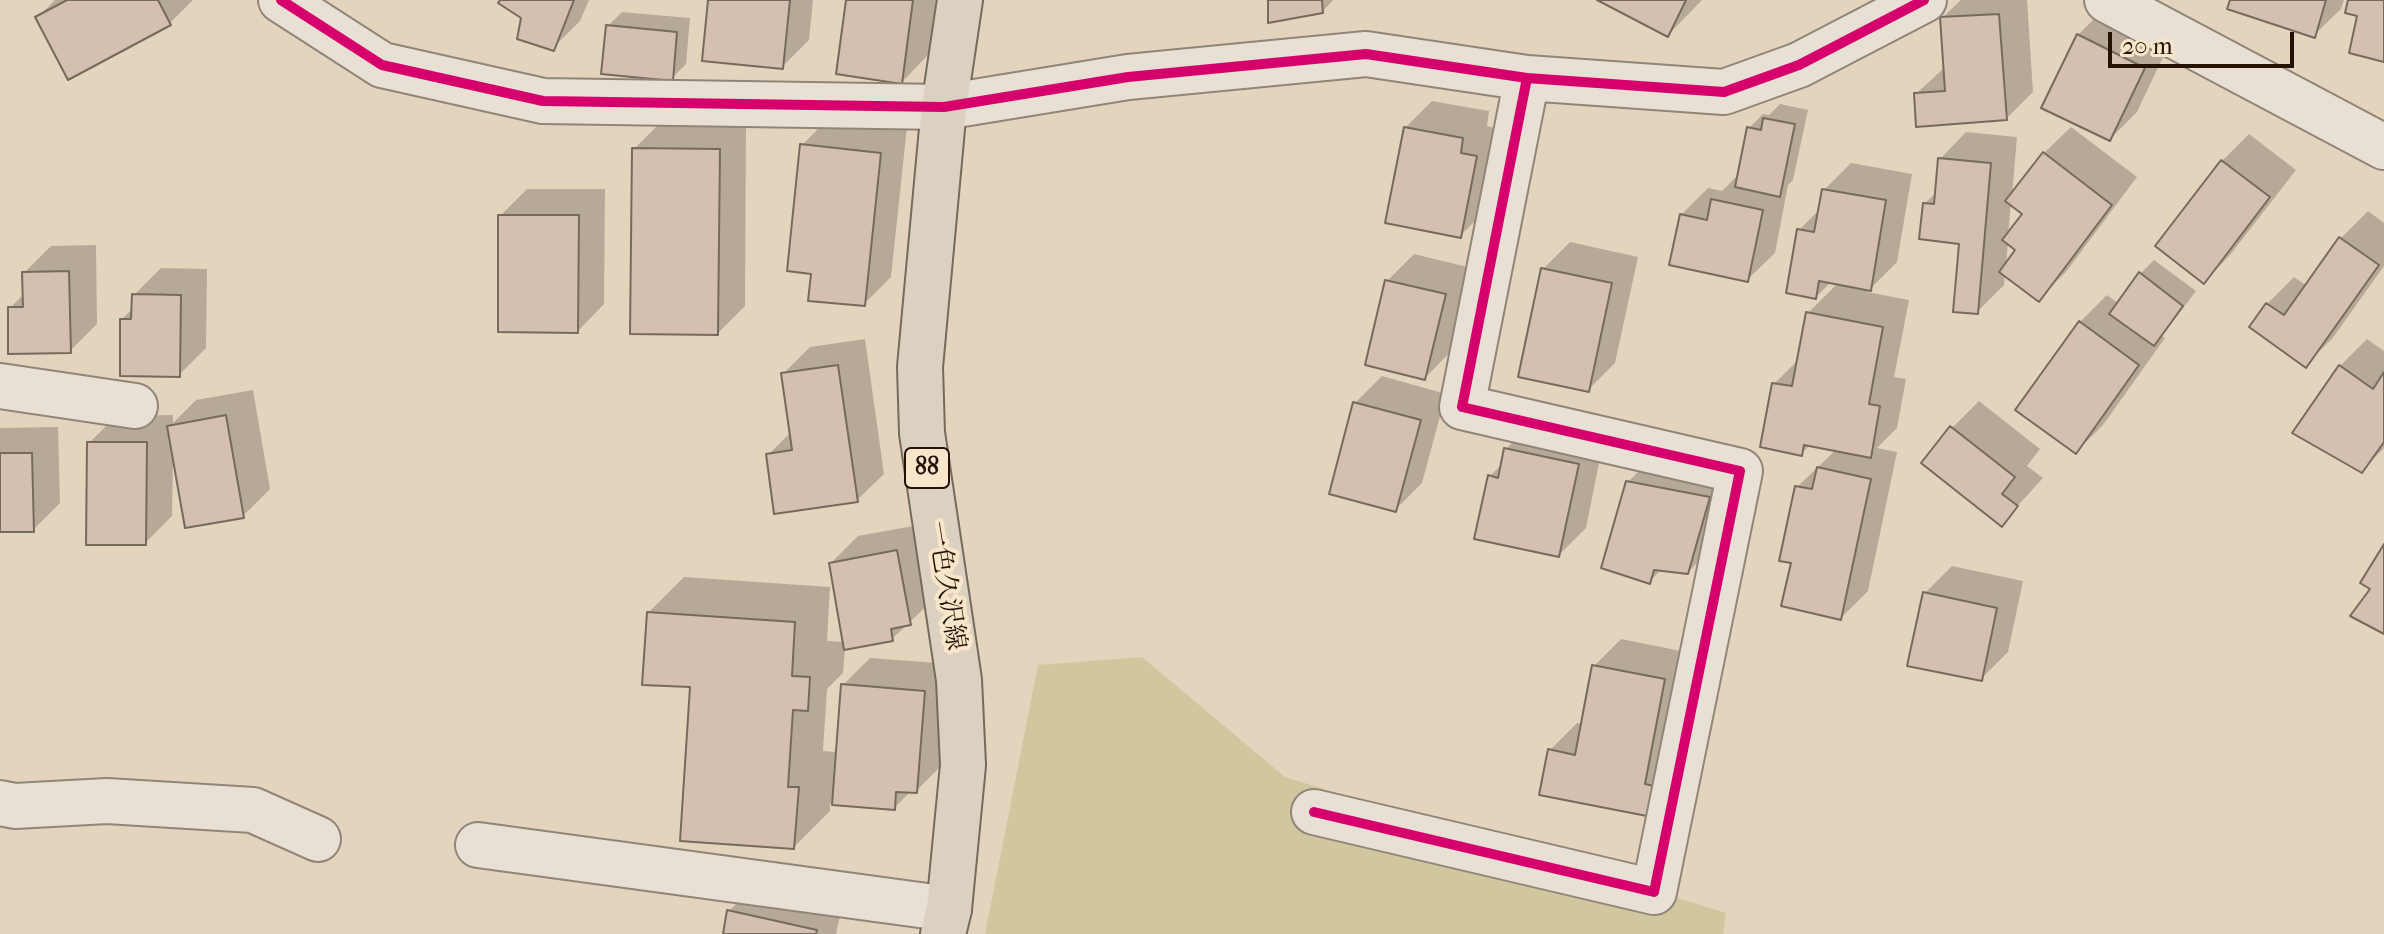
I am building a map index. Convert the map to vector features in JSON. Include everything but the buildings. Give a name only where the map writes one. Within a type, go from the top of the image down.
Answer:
[{"type":"main road","name":"一色久沢線","points":[[946,922],[963,765],[959,680],[922,433],[920,367],[944,107],[960,0]]},
{"type":"street","points":[[285,1],[382,65],[543,101],[944,107],[1128,77],[1366,54],[1527,78],[1724,92],[1799,65],[1924,0]]},
{"type":"street","points":[[2107,0],[2384,147]]},
{"type":"street","points":[[1314,812],[1654,892],[1740,471],[1462,407],[1527,78]]},
{"type":"street","points":[[0,386],[135,406]]},
{"type":"street","points":[[0,803],[15,806],[107,801],[253,810],[318,839]]},
{"type":"street","points":[[478,845],[946,922]]},
{"type":"shaded area","points":[[1142,657],[1285,777],[1726,913],[1723,934],[985,934],[1038,665]]},
{"type":"cycle path","points":[[281,0],[382,65],[543,101],[944,107],[1128,77],[1366,54],[1527,78],[1724,92],[1799,65],[1924,0]]},
{"type":"cycle path","points":[[1314,812],[1654,892],[1740,471],[1462,407],[1527,78]]}]
